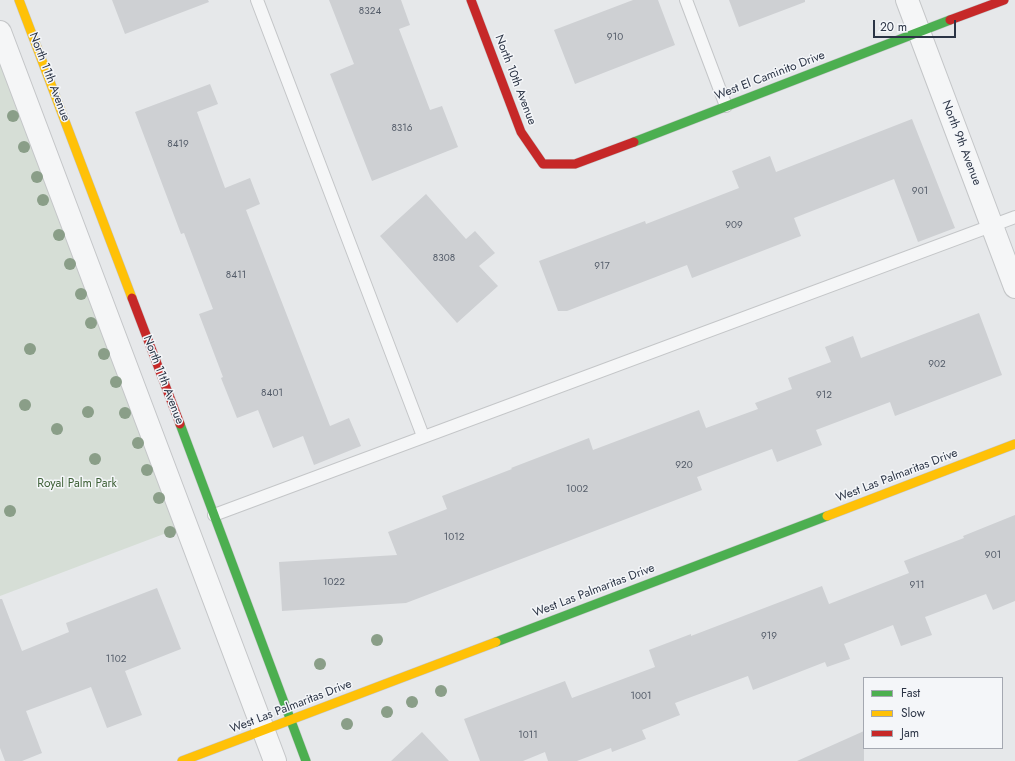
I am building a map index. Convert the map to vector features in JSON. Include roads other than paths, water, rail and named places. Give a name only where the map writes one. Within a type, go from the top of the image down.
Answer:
[{"type":"street","name":"North 11th Avenue","points":[[19,0],[306,761]]},
{"type":"street","name":"North 10th Avenue","points":[[471,0],[521,132],[544,164]]},
{"type":"street","name":"North 9th Avenue","points":[[907,0],[1015,287]]},
{"type":"street","name":"West El Caminito Drive","points":[[544,164],[575,164],[1004,0]]},
{"type":"street","points":[[0,32],[275,761]]},
{"type":"street","name":"West Las Palmaritas Drive","points":[[182,761],[1015,444]]},
{"type":"lane","points":[[257,0],[423,436]]},
{"type":"lane","points":[[686,0],[726,106]]},
{"type":"lane","points":[[214,514],[1015,217]]},
{"type":"park label","name":"Royal Palm Park","points":[[77,484]]}]
